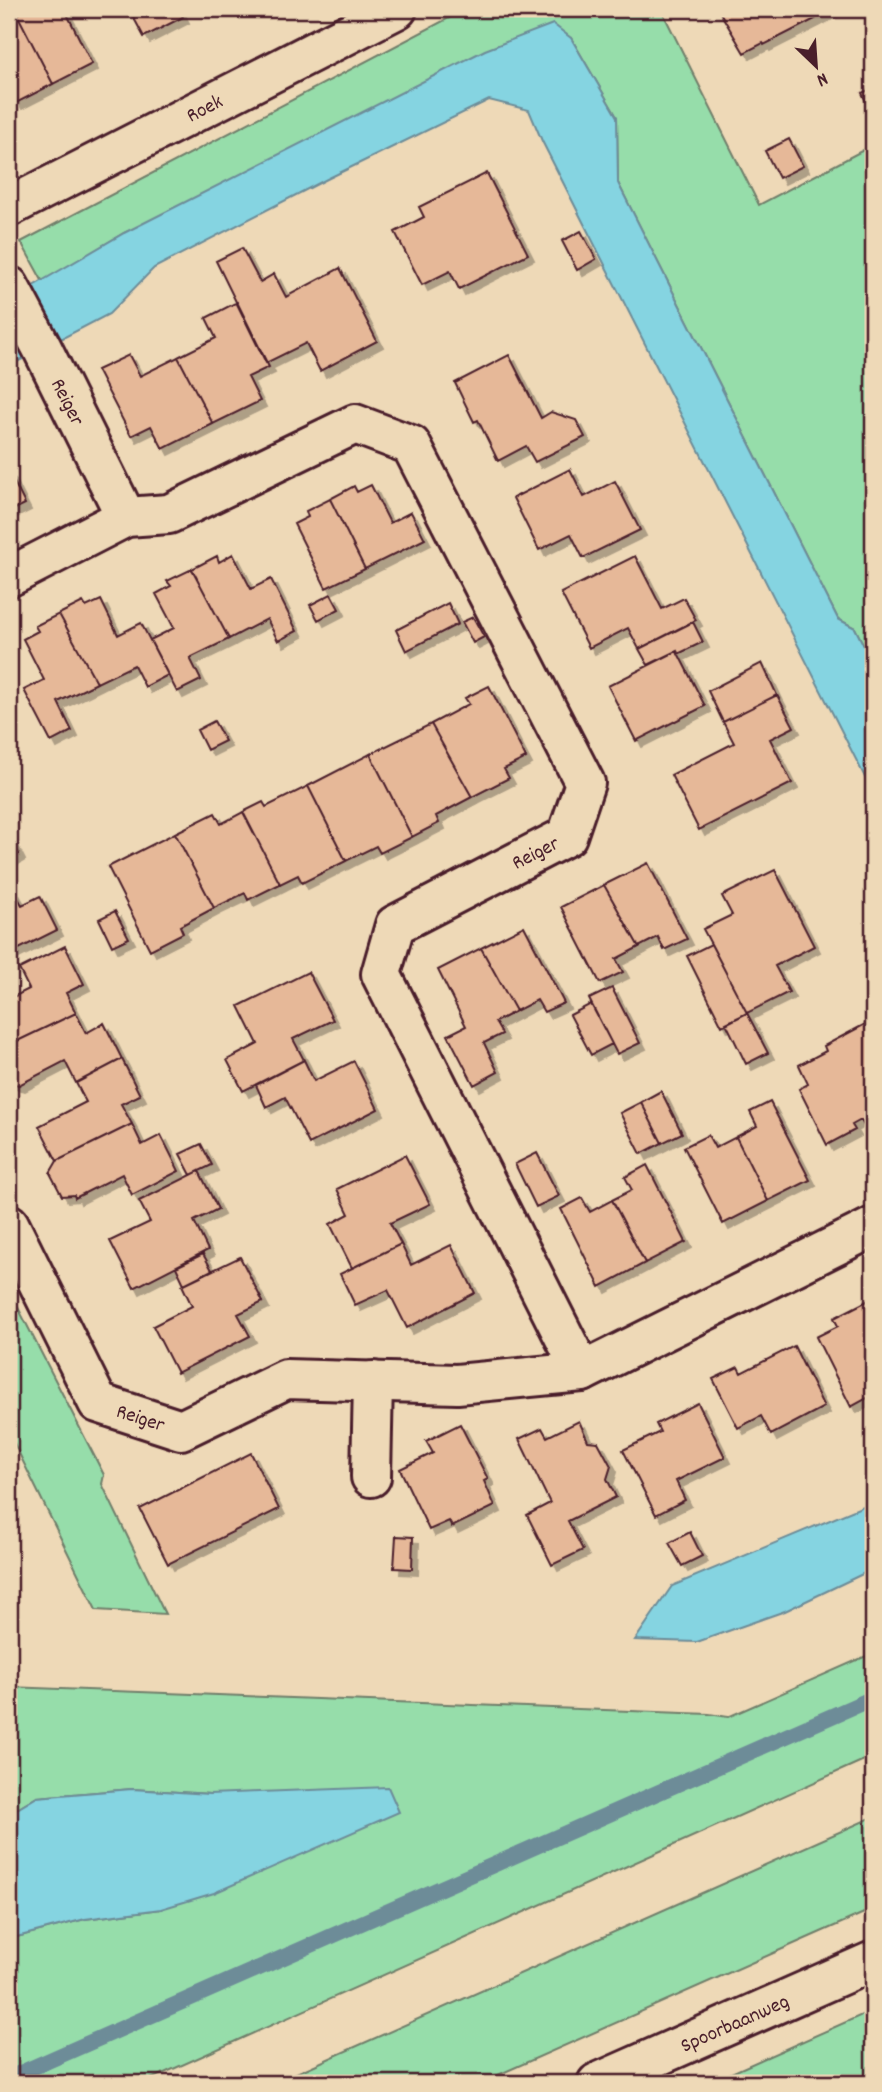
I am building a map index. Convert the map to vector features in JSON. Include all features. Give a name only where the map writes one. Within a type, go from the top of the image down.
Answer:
[{"type":"street","name":"Roek","points":[[9,206],[397,9]]},
{"type":"street","name":"Reiger","points":[[12,292],[126,517]]},
{"type":"street","name":"Reiger","points":[[9,577],[126,517],[169,514],[355,424],[411,445],[585,783],[567,836],[395,925],[381,974],[582,1372]]},
{"type":"street","name":"Reiger","points":[[9,1224],[98,1403],[181,1430],[286,1379],[457,1384],[582,1372],[873,1227]]},
{"type":"street","points":[[371,1477],[373,1381]]},
{"type":"street","name":"Spoorbaanweg","points":[[597,2083],[873,1961]]},
{"type":"green space","points":[[466,9],[661,9],[759,205],[873,145],[873,664],[855,628],[838,619],[618,183],[617,117],[571,38],[124,233],[43,282],[21,242]]},
{"type":"green space","points":[[9,1290],[104,1475],[102,1484],[165,1614],[96,1610],[9,1433]]},
{"type":"green space","points":[[873,1653],[873,1756],[142,2083],[9,2083],[9,1939],[85,1919],[161,1909],[209,1794],[132,1789],[37,1797],[9,1814],[9,1687],[709,1714],[728,1717]]},
{"type":"green space","points":[[873,1817],[873,1909],[480,2083],[274,2083]]},
{"type":"green space","points":[[873,2010],[873,2083],[709,2083]]},
{"type":"water","points":[[553,24],[571,38],[617,117],[618,183],[838,619],[855,628],[873,664],[873,793],[542,141],[529,110],[489,100],[327,179],[154,268],[109,314],[9,366],[9,300],[124,233],[485,50]]},
{"type":"water","points":[[873,1502],[873,1569],[785,1611],[697,1642],[635,1640],[672,1586]]},
{"type":"water","points":[[388,1787],[399,1812],[214,1893],[161,1909],[85,1919],[9,1939],[9,1814],[37,1797],[132,1789],[209,1794]]},
{"type":"building","points":[[27,9],[72,9],[66,12],[92,64],[53,84],[17,14]]},
{"type":"building","points":[[129,9],[179,9],[183,17],[144,37]]},
{"type":"building","points":[[718,9],[809,9],[815,19],[744,53]]},
{"type":"building","points":[[809,9],[834,9],[815,19]]},
{"type":"building","points":[[17,14],[53,84],[16,103],[9,88],[9,19]]},
{"type":"building","points":[[873,88],[873,116],[862,93]]},
{"type":"building","points":[[789,139],[803,166],[779,178],[765,151]]},
{"type":"building","points":[[487,173],[528,254],[459,289],[450,271],[422,285],[395,232],[424,217],[419,207]]},
{"type":"building","points":[[581,231],[596,259],[577,270],[562,241]]},
{"type":"building","points":[[242,248],[260,282],[274,274],[286,297],[340,268],[377,341],[320,371],[306,343],[266,363],[216,261]]},
{"type":"building","points":[[237,302],[269,367],[248,377],[260,401],[213,424],[178,357],[216,338],[206,318]]},
{"type":"building","points":[[129,355],[140,376],[178,357],[213,424],[163,449],[151,426],[131,436],[97,370]]},
{"type":"building","points":[[509,355],[541,418],[551,412],[576,420],[585,437],[535,462],[526,446],[498,461],[478,420],[474,422],[455,383]]},
{"type":"building","points":[[570,469],[584,497],[615,481],[640,530],[583,558],[571,534],[539,550],[513,498]]},
{"type":"building","points":[[9,472],[25,504],[9,512]]},
{"type":"building","points":[[371,485],[390,523],[411,512],[425,539],[365,569],[330,499],[354,486],[357,492]]},
{"type":"building","points":[[330,499],[365,569],[326,588],[294,524],[308,517],[306,511]]},
{"type":"building","points":[[233,554],[251,589],[271,579],[297,631],[278,641],[267,619],[229,639],[192,569],[217,556],[219,562]]},
{"type":"building","points":[[635,556],[662,609],[684,598],[696,620],[639,649],[628,628],[589,648],[561,593]]},
{"type":"building","points":[[192,569],[229,639],[190,658],[201,680],[177,692],[150,640],[174,628],[156,594],[171,586],[167,581]]},
{"type":"building","points":[[331,594],[339,609],[318,620],[310,605]]},
{"type":"building","points":[[101,600],[118,635],[141,623],[168,675],[145,687],[134,665],[97,683],[59,614],[83,602],[86,607]]},
{"type":"building","points":[[448,603],[458,624],[406,651],[396,630]]},
{"type":"building","points":[[59,614],[97,683],[58,702],[72,731],[51,742],[24,690],[44,680],[23,639],[38,631],[35,626]]},
{"type":"building","points":[[473,617],[484,637],[473,643],[462,622]]},
{"type":"building","points":[[693,622],[703,642],[648,665],[639,649]]},
{"type":"building","points":[[677,651],[705,706],[636,741],[608,686]]},
{"type":"building","points":[[762,663],[777,695],[723,722],[708,691]]},
{"type":"building","points":[[489,686],[526,758],[504,769],[509,778],[472,797],[431,724],[469,704],[465,698]]},
{"type":"building","points":[[777,695],[794,727],[770,739],[792,783],[699,830],[671,775],[734,743],[723,722]]},
{"type":"building","points":[[214,721],[225,741],[207,750],[197,730]]},
{"type":"building","points":[[431,724],[472,797],[436,816],[439,823],[412,837],[370,754]]},
{"type":"building","points":[[370,754],[412,837],[380,853],[376,846],[346,861],[308,786]]},
{"type":"building","points":[[308,786],[346,861],[302,883],[298,875],[280,884],[243,812],[263,802],[266,807]]},
{"type":"building","points":[[243,812],[280,884],[248,900],[245,893],[214,908],[175,833],[215,813],[221,824]]},
{"type":"building","points":[[175,833],[214,908],[180,926],[183,933],[150,950],[108,867]]},
{"type":"building","points":[[9,834],[19,854],[9,860]]},
{"type":"building","points":[[648,863],[687,939],[664,950],[658,937],[639,947],[604,885]]},
{"type":"building","points":[[775,870],[814,946],[775,966],[789,992],[747,1013],[703,929],[732,915],[722,896]]},
{"type":"building","points":[[10,884],[22,905],[40,896],[57,930],[11,953],[9,949]]},
{"type":"building","points":[[604,885],[639,947],[616,959],[623,972],[600,983],[561,907]]},
{"type":"building","points":[[115,911],[129,938],[112,946],[99,919]]},
{"type":"building","points":[[524,926],[564,1003],[544,1012],[537,1000],[516,1011],[481,948]]},
{"type":"building","points":[[711,944],[747,1013],[722,1026],[687,956]]},
{"type":"building","points":[[65,946],[84,984],[66,993],[76,1013],[9,1045],[9,999],[29,989],[19,969]]},
{"type":"building","points":[[481,948],[516,1011],[495,1022],[502,1034],[484,1043],[498,1072],[474,1085],[448,1035],[466,1026],[438,970]]},
{"type":"building","points":[[308,972],[333,1020],[293,1039],[304,1060],[243,1091],[227,1060],[258,1044],[239,1006]]},
{"type":"building","points":[[612,988],[640,1043],[617,1054],[589,999]]},
{"type":"building","points":[[591,1004],[612,1044],[591,1055],[570,1015]]},
{"type":"building","points":[[76,1013],[86,1033],[104,1023],[122,1059],[76,1083],[65,1061],[19,1085],[9,1083],[9,1045]]},
{"type":"building","points":[[747,1013],[768,1053],[746,1064],[726,1023]]},
{"type":"building","points":[[873,1020],[873,1138],[871,1139],[861,1120],[852,1125],[855,1130],[827,1145],[799,1089],[808,1084],[799,1065],[826,1051],[824,1046]]},
{"type":"building","points":[[122,1059],[140,1095],[121,1104],[132,1124],[57,1161],[39,1126],[86,1102],[76,1083]]},
{"type":"building","points":[[304,1060],[314,1081],[354,1061],[378,1109],[309,1144],[285,1097],[266,1107],[256,1085]]},
{"type":"building","points":[[661,1091],[682,1133],[662,1143],[641,1102]]},
{"type":"building","points":[[641,1102],[662,1143],[641,1154],[620,1113]]},
{"type":"building","points":[[770,1102],[810,1180],[768,1201],[736,1137],[757,1126],[750,1112]]},
{"type":"building","points":[[132,1124],[142,1145],[161,1135],[179,1171],[132,1195],[122,1174],[75,1198],[74,1195],[62,1196],[50,1173],[57,1161]]},
{"type":"building","points":[[708,1135],[715,1148],[736,1137],[768,1201],[723,1224],[684,1147]]},
{"type":"building","points":[[201,1144],[212,1165],[191,1175],[180,1154]]},
{"type":"building","points":[[537,1153],[559,1196],[536,1207],[515,1164]]},
{"type":"building","points":[[405,1155],[430,1204],[390,1223],[401,1244],[352,1268],[330,1224],[349,1214],[337,1189]]},
{"type":"building","points":[[647,1165],[686,1242],[645,1263],[612,1200],[632,1190],[625,1177]]},
{"type":"building","points":[[199,1171],[218,1209],[194,1221],[208,1250],[134,1288],[110,1241],[150,1222],[139,1201]]},
{"type":"building","points":[[582,1198],[590,1212],[612,1200],[645,1263],[600,1287],[561,1209]]},
{"type":"building","points":[[401,1244],[411,1265],[451,1245],[475,1293],[407,1328],[388,1290],[355,1305],[340,1274]]},
{"type":"building","points":[[203,1254],[212,1270],[184,1284],[176,1267]]},
{"type":"building","points":[[240,1257],[263,1302],[238,1314],[250,1336],[177,1373],[153,1326],[192,1306],[182,1285]]},
{"type":"building","points":[[873,1298],[873,1395],[851,1407],[816,1337],[838,1326],[834,1318]]},
{"type":"building","points":[[794,1346],[824,1407],[771,1435],[761,1416],[738,1428],[713,1379],[738,1367],[741,1373]]},
{"type":"building","points":[[698,1403],[725,1457],[676,1481],[685,1500],[656,1515],[623,1450],[660,1432],[656,1424]]},
{"type":"building","points":[[579,1421],[588,1441],[598,1442],[611,1466],[607,1479],[616,1497],[568,1521],[583,1550],[552,1565],[527,1515],[550,1503],[519,1439],[542,1428],[547,1437]]},
{"type":"building","points":[[460,1424],[488,1479],[484,1481],[495,1506],[452,1527],[449,1521],[429,1530],[400,1469],[433,1453],[426,1441]]},
{"type":"building","points":[[251,1453],[279,1509],[168,1564],[140,1509]]},
{"type":"building","points":[[690,1532],[702,1556],[682,1566],[669,1543]]},
{"type":"building","points":[[396,1536],[413,1537],[412,1569],[394,1568]]},
{"type":"waterway","points":[[9,2078],[873,1698]]}]
